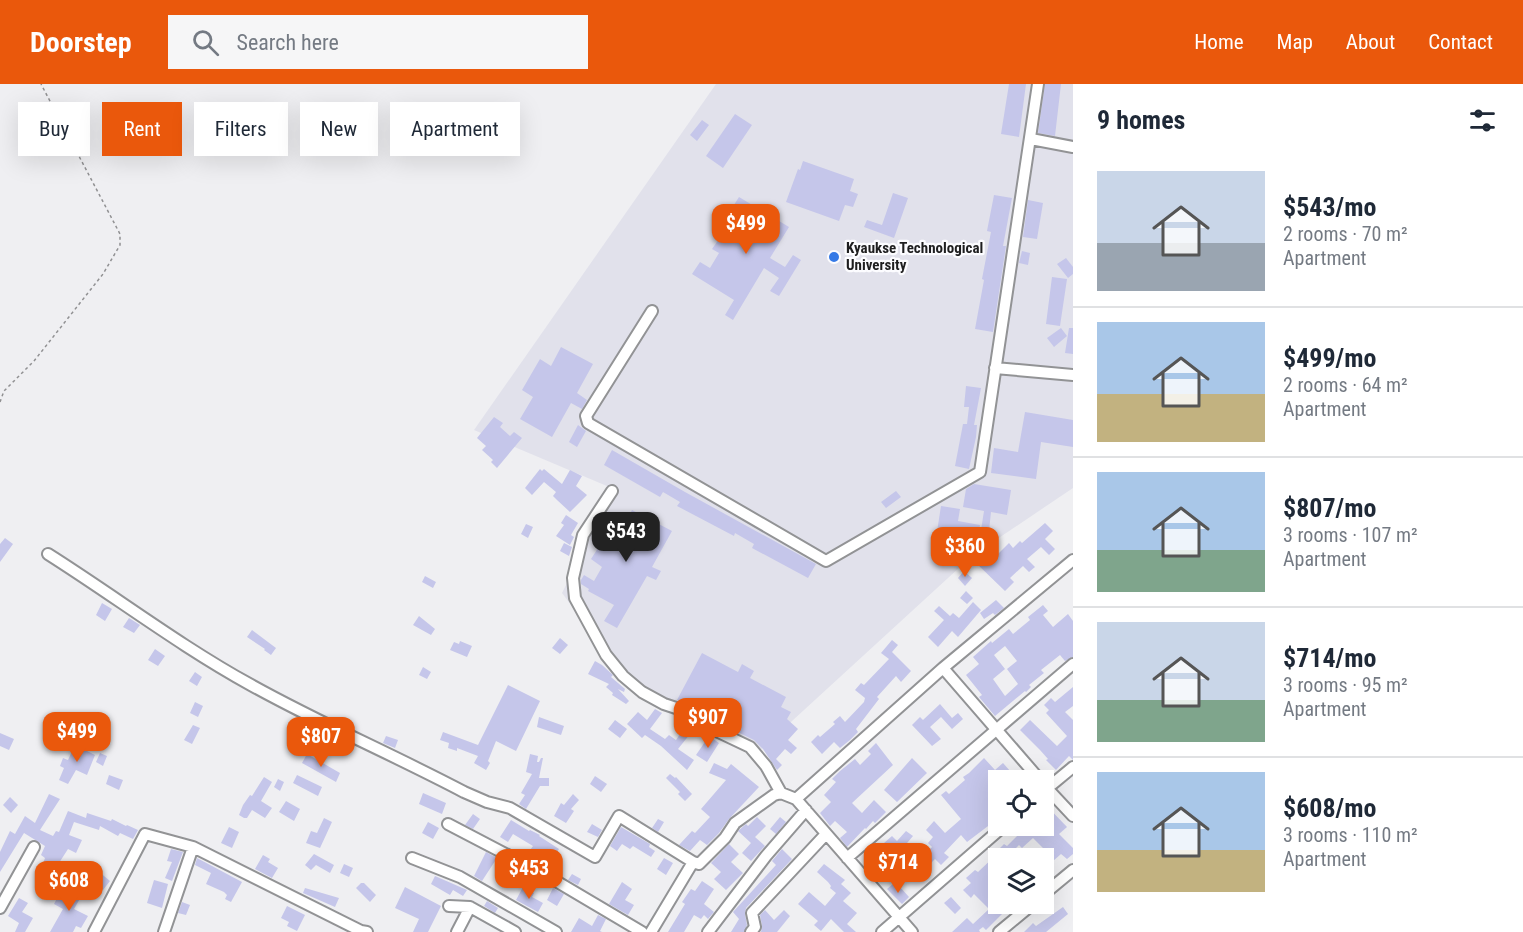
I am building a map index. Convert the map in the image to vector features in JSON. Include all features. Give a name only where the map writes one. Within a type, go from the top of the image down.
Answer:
[{"type":"street","points":[[652,311],[586,416],[588,423],[826,561],[980,472],[1038,84]]},
{"type":"street","points":[[1031,139],[1073,147]]},
{"type":"street","points":[[995,368],[1073,375]]},
{"type":"street","points":[[612,491],[582,535],[573,578],[575,598],[606,655],[623,676],[642,692],[664,704],[691,713],[710,728],[750,747],[766,766],[781,793]]},
{"type":"street","points":[[48,554],[176,641],[251,685],[464,792],[487,802],[510,808],[595,857],[619,816],[699,864],[705,860],[735,823],[774,795],[781,793],[796,799],[912,932]]},
{"type":"street","points":[[796,799],[943,668],[1073,560]]},
{"type":"street","points":[[848,858],[1073,663]]},
{"type":"street","points":[[943,668],[1031,770]]},
{"type":"street","points":[[1054,779],[1073,767]]},
{"type":"street","points":[[1054,796],[1073,816]]},
{"type":"street","points":[[708,932],[766,856],[806,810]]},
{"type":"street","points":[[448,824],[544,874],[642,932]]},
{"type":"street","points":[[94,932],[107,911],[145,834],[193,847],[267,886],[367,932]]},
{"type":"street","points":[[751,932],[755,927],[752,913],[826,834]]},
{"type":"street","points":[[882,932],[992,836]]},
{"type":"street","points":[[0,908],[34,847]]},
{"type":"street","points":[[164,932],[193,847]]},
{"type":"street","points":[[412,858],[460,877],[556,932]]},
{"type":"street","points":[[651,932],[693,862]]},
{"type":"street","points":[[1054,886],[1073,870]]},
{"type":"street","points":[[449,906],[470,907],[515,932]]},
{"type":"street","points":[[457,932],[470,907]]},
{"type":"street","points":[[999,932],[1021,914]]},
{"type":"path","points":[[0,402],[4,392],[34,361],[96,283],[120,245],[120,234],[41,84]]},
{"type":"shaded area","name":"Kyaukse Technological University","points":[[716,84],[1073,84],[1073,488],[972,556],[757,753],[635,690],[562,593],[614,489],[474,430]]},
{"type":"building","points":[[1009,84],[1026,84],[1019,137],[1001,134]]},
{"type":"building","points":[[1045,84],[1061,84],[1055,136],[1038,133]]},
{"type":"building","points":[[735,114],[752,125],[723,168],[706,156]]},
{"type":"building","points":[[702,120],[709,125],[697,141],[690,135]]},
{"type":"building","points":[[803,161],[854,179],[850,191],[858,194],[853,207],[845,205],[839,221],[786,202]]},
{"type":"building","points":[[893,193],[908,198],[894,238],[864,227],[867,220],[882,225]]},
{"type":"building","points":[[994,195],[1012,198],[1003,246],[1006,246],[993,332],[975,329],[991,232],[987,231]]},
{"type":"building","points":[[739,197],[789,227],[770,258],[785,267],[793,255],[801,260],[779,296],[770,291],[779,278],[764,268],[733,320],[725,315],[734,300],[692,274],[700,262],[710,268],[719,253],[712,249],[719,239],[716,236],[736,210],[732,208]]},
{"type":"building","points":[[1028,200],[1043,203],[1037,239],[1023,237]]},
{"type":"building","points":[[1022,251],[1030,253],[1028,265],[1019,263]]},
{"type":"building","points":[[1066,258],[1073,267],[1073,274],[1068,278],[1057,264]]},
{"type":"building","points":[[1052,277],[1067,279],[1060,326],[1046,324]]},
{"type":"building","points":[[1061,328],[1067,336],[1054,347],[1047,338]]},
{"type":"building","points":[[1069,328],[1073,328],[1073,354],[1065,353]]},
{"type":"building","points":[[561,347],[593,364],[577,393],[587,400],[582,409],[571,403],[552,437],[520,419],[533,397],[522,390],[540,359],[551,366]]},
{"type":"building","points":[[966,386],[981,388],[974,425],[977,425],[976,437],[969,469],[955,466],[963,424],[967,424],[969,407],[964,407]]},
{"type":"building","points":[[1025,412],[1073,420],[1073,447],[1041,442],[1036,479],[991,473],[994,448],[1018,452]]},
{"type":"building","points":[[494,417],[503,423],[500,427],[510,436],[514,432],[522,438],[497,468],[491,462],[493,460],[482,450],[486,446],[477,438]]},
{"type":"building","points":[[578,425],[586,431],[577,447],[569,442]]},
{"type":"building","points":[[612,450],[816,564],[808,578],[752,548],[754,544],[735,533],[734,536],[677,506],[680,502],[663,492],[660,497],[604,465]]},
{"type":"building","points":[[540,469],[542,471],[544,469],[562,484],[570,470],[582,476],[576,486],[587,495],[570,512],[553,496],[556,492],[544,482],[532,495],[525,488]]},
{"type":"building","points":[[974,484],[1011,490],[1007,515],[991,512],[989,531],[981,530],[984,511],[963,507],[966,489]]},
{"type":"building","points":[[896,491],[901,497],[886,508],[881,502]]},
{"type":"building","points":[[941,506],[960,509],[958,521],[980,525],[977,544],[936,538]]},
{"type":"building","points":[[632,510],[672,531],[652,567],[661,571],[656,580],[647,576],[617,628],[604,621],[614,605],[588,591],[589,589],[581,584],[581,580],[584,575],[594,581],[602,567],[591,559],[600,545],[596,542],[600,535],[603,537],[610,525],[621,531]]},
{"type":"building","points":[[566,515],[578,523],[571,535],[574,537],[570,545],[556,536],[564,525],[561,523]]},
{"type":"building","points":[[1045,523],[1053,531],[1045,539],[1055,549],[1049,555],[1041,547],[1027,559],[1035,567],[1029,572],[1023,566],[1010,578],[1014,582],[1005,591],[976,563],[986,552],[993,559],[1009,543],[1013,548],[1020,541],[1022,543]]},
{"type":"building","points":[[526,524],[533,527],[528,538],[521,534]]},
{"type":"building","points":[[5,538],[13,544],[0,562],[0,544]]},
{"type":"building","points":[[564,543],[572,547],[569,556],[560,551]]},
{"type":"building","points":[[964,571],[972,578],[965,586],[958,578]]},
{"type":"building","points":[[425,576],[436,582],[433,588],[422,582]]},
{"type":"building","points":[[966,591],[973,598],[967,604],[960,598]]},
{"type":"building","points":[[996,600],[1004,608],[984,619],[980,613]]},
{"type":"building","points":[[973,602],[981,610],[958,637],[952,631],[938,647],[928,637],[944,620],[934,611],[939,606],[950,616],[953,613],[959,618]]},
{"type":"building","points":[[102,603],[112,609],[105,621],[96,615]]},
{"type":"building","points":[[1043,605],[1048,611],[1043,615],[1053,627],[1068,614],[1073,621],[1073,657],[1065,661],[1060,655],[1041,670],[1044,673],[1029,685],[1031,687],[1026,692],[995,716],[979,697],[982,695],[966,675],[979,664],[973,657],[1009,629],[1013,634],[1030,620],[1028,617]],"holes":[[[1005,646],[1017,661],[1007,669],[1018,684],[1005,696],[993,679],[1005,669],[994,655]]]},
{"type":"building","points":[[419,616],[435,629],[431,635],[413,625]]},
{"type":"building","points":[[129,618],[140,625],[134,633],[123,627]]},
{"type":"building","points":[[252,630],[276,648],[271,655],[247,637]]},
{"type":"building","points":[[560,638],[568,645],[560,654],[552,648]]},
{"type":"building","points":[[892,640],[898,645],[892,652],[911,671],[901,682],[896,676],[877,697],[879,699],[856,729],[858,732],[850,740],[840,748],[834,742],[822,754],[811,742],[835,724],[833,722],[840,716],[845,722],[864,702],[865,698],[855,690],[861,683],[864,685],[889,659],[881,653]]},
{"type":"building","points":[[460,641],[472,646],[467,657],[450,650],[454,642],[459,644]]},
{"type":"building","points":[[155,649],[165,656],[158,666],[148,660]]},
{"type":"building","points":[[702,653],[738,672],[742,664],[754,671],[750,678],[786,697],[781,707],[791,712],[787,719],[798,729],[788,740],[797,748],[791,754],[785,749],[776,759],[782,765],[777,770],[754,740],[709,718],[714,708],[694,698],[690,705],[677,700]]},
{"type":"building","points":[[595,661],[613,675],[611,677],[625,689],[624,692],[618,689],[629,701],[626,704],[612,695],[613,693],[606,687],[609,684],[588,674]]},
{"type":"building","points":[[423,667],[431,672],[427,679],[419,675]]},
{"type":"building","points":[[195,672],[202,677],[197,686],[189,681]]},
{"type":"building","points":[[508,685],[540,701],[516,751],[496,741],[486,770],[474,763],[478,756],[457,748],[457,751],[448,748],[449,743],[440,740],[443,732],[478,745]]},
{"type":"building","points":[[1073,687],[1073,706],[1065,712],[1073,720],[1073,760],[1069,756],[1056,770],[1020,730],[1030,720],[1057,746],[1067,736],[1046,713],[1049,710],[1044,705],[1051,698],[1055,702]]},
{"type":"building","points":[[195,702],[203,706],[198,717],[190,713]]},
{"type":"building","points":[[940,704],[952,718],[958,713],[963,719],[952,729],[941,717],[930,727],[941,739],[932,746],[912,725],[920,717],[923,720]]},
{"type":"building","points":[[655,709],[662,713],[650,729],[665,739],[669,735],[676,740],[687,724],[694,729],[678,749],[694,760],[687,770],[661,746],[645,735],[642,738],[627,724],[638,712],[647,720]]},
{"type":"building","points":[[539,717],[564,726],[561,735],[537,727]]},
{"type":"building","points":[[615,720],[627,729],[620,738],[608,729]]},
{"type":"building","points":[[193,725],[200,728],[192,744],[184,740]]},
{"type":"building","points":[[0,733],[14,739],[9,750],[0,746]]},
{"type":"building","points":[[386,736],[398,740],[395,748],[383,743]]},
{"type":"building","points":[[709,736],[719,743],[707,762],[696,755]]},
{"type":"building","points":[[77,741],[87,746],[85,750],[95,755],[87,775],[76,770],[68,784],[59,780],[64,768],[60,766],[63,758],[68,760]]},
{"type":"building","points":[[876,743],[893,765],[852,803],[862,813],[874,800],[886,812],[875,823],[873,821],[865,828],[847,847],[840,838],[847,832],[835,821],[830,826],[820,813],[831,802],[824,795],[836,782],[832,779],[840,771],[855,759],[860,765],[871,754],[868,751]]},
{"type":"building","points":[[100,753],[107,756],[103,766],[96,762]]},
{"type":"building","points":[[307,754],[340,773],[336,782],[302,763]]},
{"type":"building","points":[[530,754],[538,756],[537,762],[543,758],[539,778],[549,778],[549,786],[540,786],[526,809],[519,804],[525,795],[521,793],[532,774],[526,772]]},
{"type":"building","points":[[912,758],[927,773],[897,802],[884,790]]},
{"type":"building","points":[[984,758],[995,770],[988,770],[988,826],[967,842],[961,835],[944,853],[949,857],[941,865],[935,859],[919,875],[916,873],[909,880],[903,874],[910,868],[894,852],[890,856],[884,851],[888,846],[884,843],[892,836],[897,841],[906,831],[913,836],[902,849],[918,861],[932,847],[928,843],[933,837],[926,830],[934,821],[945,833],[961,819],[941,795],[946,791],[949,794],[965,780],[963,777]]},
{"type":"building","points":[[714,763],[727,769],[731,764],[759,787],[707,845],[700,840],[690,851],[679,845],[692,831],[695,833],[710,817],[701,809],[726,780],[709,773]]},
{"type":"building","points":[[1003,763],[1009,770],[995,770]]},
{"type":"building","points":[[670,774],[676,777],[692,794],[685,801],[678,794],[680,792],[666,778]]},
{"type":"building","points":[[109,775],[123,780],[119,790],[106,784]]},
{"type":"building","points":[[297,775],[322,787],[318,796],[293,783]]},
{"type":"building","points":[[595,776],[607,784],[601,792],[590,784]]},
{"type":"building","points":[[264,777],[272,782],[261,801],[272,808],[265,818],[252,810],[247,818],[244,818],[239,815],[243,805],[250,795],[252,796]]},
{"type":"building","points":[[278,779],[284,782],[280,791],[274,787]]},
{"type":"building","points":[[423,793],[446,803],[442,814],[419,804]]},
{"type":"building","points":[[49,794],[60,799],[40,830],[53,836],[56,831],[59,832],[68,811],[86,818],[87,813],[111,821],[112,819],[138,830],[133,839],[120,833],[118,836],[100,826],[99,830],[74,822],[69,835],[82,840],[76,853],[68,849],[59,863],[56,862],[51,873],[41,869],[45,858],[41,855],[45,846],[24,833],[0,872],[0,852],[10,831],[15,834],[25,816],[35,823]]},
{"type":"building","points":[[573,794],[579,800],[571,809],[574,811],[566,823],[554,816],[561,803],[564,805]]},
{"type":"building","points":[[10,797],[18,805],[11,813],[3,805]]},
{"type":"building","points":[[286,801],[300,809],[294,821],[279,812]]},
{"type":"building","points":[[1054,813],[1067,827],[1059,834],[1073,848],[1073,854],[1067,859],[1061,854],[1054,860],[1054,848],[1043,848],[1033,838],[1022,848],[1019,845],[1016,848],[1000,848],[1004,844],[1007,846],[1017,836],[1054,836]]},
{"type":"building","points":[[473,814],[480,819],[473,829],[465,825]]},
{"type":"building","points":[[757,817],[766,826],[755,837],[765,846],[751,861],[742,853],[751,843],[738,831],[746,824],[748,826]]},
{"type":"building","points":[[780,817],[786,822],[776,834],[770,829]]},
{"type":"building","points":[[324,818],[332,822],[320,848],[306,843],[311,831],[317,833]]},
{"type":"building","points":[[658,819],[664,822],[658,832],[652,828]]},
{"type":"building","points":[[511,820],[540,835],[559,849],[553,858],[544,852],[537,862],[526,856],[533,846],[513,834],[508,842],[500,837]]},
{"type":"building","points":[[428,822],[439,828],[433,839],[422,833]]},
{"type":"building","points":[[592,824],[602,830],[598,837],[587,832]]},
{"type":"building","points":[[229,827],[239,832],[232,848],[221,843]]},
{"type":"building","points":[[621,827],[650,844],[649,847],[655,851],[651,857],[633,846],[630,849],[622,844],[617,851],[610,846]]},
{"type":"building","points":[[729,844],[739,854],[731,862],[743,873],[726,890],[714,879],[721,872],[711,863]]},
{"type":"building","points":[[171,849],[183,852],[172,881],[165,878],[172,862],[167,861]]},
{"type":"building","points":[[782,849],[792,859],[746,908],[747,925],[744,932],[731,932],[739,919],[733,912],[776,865],[772,861]]},
{"type":"building","points":[[486,852],[497,858],[482,881],[474,876]]},
{"type":"building","points":[[314,854],[334,865],[330,873],[316,865],[311,870],[305,865]]},
{"type":"building","points":[[263,855],[270,859],[268,862],[278,868],[272,878],[255,869]]},
{"type":"building","points":[[197,858],[242,882],[231,902],[225,899],[227,895],[224,892],[206,884],[211,873],[195,865]]},
{"type":"building","points":[[664,858],[673,863],[666,875],[657,869]]},
{"type":"building","points":[[872,860],[877,866],[872,872],[865,866]]},
{"type":"building","points":[[988,862],[988,908],[974,894],[971,898],[963,890],[971,883],[966,878],[975,870],[978,872]]},
{"type":"building","points":[[344,864],[353,868],[349,877],[340,873]]},
{"type":"building","points":[[824,864],[845,880],[841,884],[851,893],[843,901],[857,913],[847,924],[856,932],[844,932],[831,919],[821,931],[814,925],[818,921],[798,904],[809,892],[825,906],[836,893],[817,872]]},
{"type":"building","points":[[98,871],[110,881],[103,890],[91,881]]},
{"type":"building","points":[[572,874],[581,879],[578,885],[568,880]]},
{"type":"building","points":[[435,876],[467,890],[463,896],[453,890],[450,895],[431,884]]},
{"type":"building","points":[[154,880],[168,884],[162,908],[147,903]]},
{"type":"building","points":[[702,881],[714,889],[704,904],[714,912],[708,919],[704,915],[701,919],[694,915],[684,932],[668,932],[685,904],[682,902],[691,889],[695,891]]},
{"type":"building","points":[[622,882],[632,889],[625,900],[634,905],[628,915],[609,904]]},
{"type":"building","points":[[364,883],[376,895],[370,902],[356,888]]},
{"type":"building","points":[[893,884],[898,890],[900,887],[909,897],[902,904],[887,889]]},
{"type":"building","points":[[64,885],[82,895],[74,909],[88,916],[81,928],[76,926],[73,932],[50,932],[63,909],[54,904]]},
{"type":"building","points":[[405,887],[441,906],[428,932],[413,932],[419,919],[395,908]]},
{"type":"building","points":[[523,887],[534,893],[532,897],[543,903],[538,912],[516,900]]},
{"type":"building","points":[[305,888],[339,898],[335,907],[303,893]]},
{"type":"building","points":[[553,888],[564,894],[557,906],[547,900]]},
{"type":"building","points":[[951,897],[961,908],[955,914],[944,903]]},
{"type":"building","points":[[19,898],[28,903],[22,912],[33,918],[25,932],[15,932],[19,923],[8,916]]},
{"type":"building","points":[[487,901],[498,908],[495,913],[484,906]]},
{"type":"building","points":[[182,902],[190,905],[186,915],[178,913]]},
{"type":"building","points":[[287,906],[305,915],[297,931],[287,926],[289,922],[281,918]]},
{"type":"building","points":[[1063,907],[1068,914],[1046,932],[1024,932],[1033,923],[1036,926]]},
{"type":"building","points":[[765,910],[774,920],[784,910],[790,916],[777,932],[761,932],[760,915]]},
{"type":"building","points":[[988,910],[988,914],[1002,914],[986,930],[983,927],[979,930],[980,932],[952,932],[967,918],[973,924]]},
{"type":"building","points":[[598,915],[606,919],[600,931],[602,932],[571,932],[579,918],[592,926]]},
{"type":"place","name":"Kyaukse Technological University","points":[[834,257]]}]
